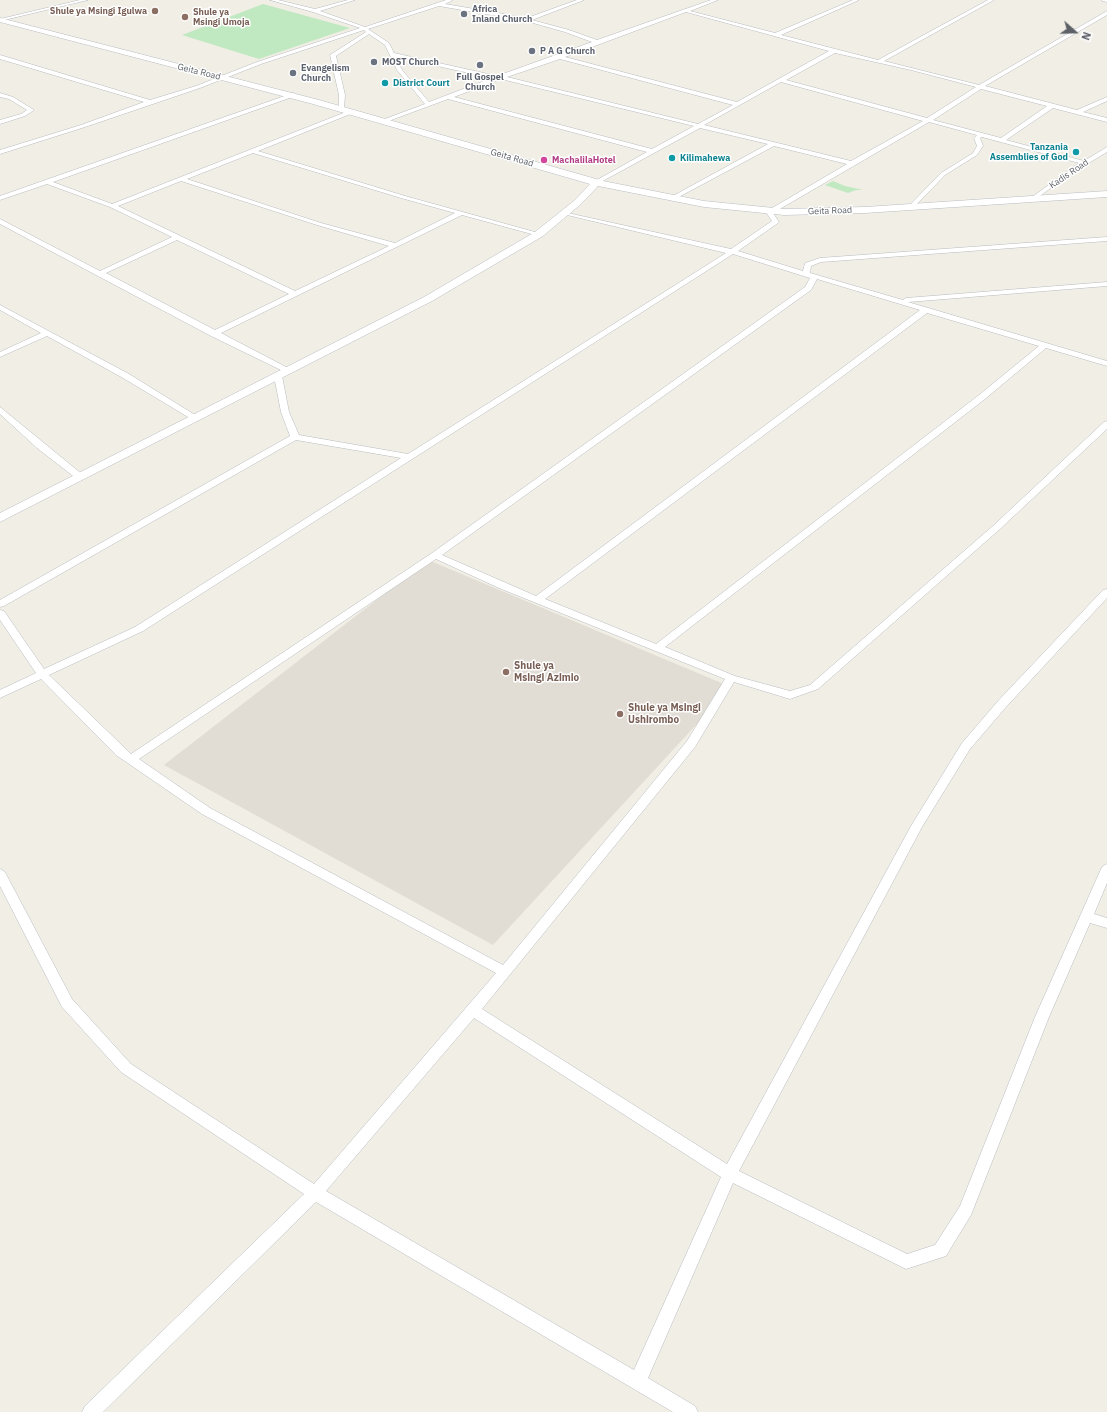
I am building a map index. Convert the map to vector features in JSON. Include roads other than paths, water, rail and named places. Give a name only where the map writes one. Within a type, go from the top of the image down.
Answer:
[{"type":"main road","name":"Geita Road","points":[[1,20],[341,109],[597,182],[673,198],[727,207],[769,212],[912,207],[1107,194]]},
{"type":"main road","points":[[0,518],[428,299],[539,234],[565,213],[597,182]]},
{"type":"street","points":[[1,20],[86,0]]},
{"type":"street","points":[[272,0],[315,11],[367,30],[387,44],[400,70],[428,104]]},
{"type":"street","points":[[315,11],[353,0]]},
{"type":"street","points":[[0,152],[85,126],[220,77],[367,30],[450,0]]},
{"type":"street","points":[[527,20],[582,0]]},
{"type":"street","points":[[384,121],[499,77],[560,57],[597,42],[716,0]]},
{"type":"street","points":[[776,35],[857,0]]},
{"type":"street","points":[[880,61],[992,0]]},
{"type":"street","points":[[438,4],[527,20],[567,31],[597,42]]},
{"type":"street","points":[[686,11],[834,51],[880,61],[1107,120]]},
{"type":"street","points":[[0,694],[139,629],[733,252],[776,222],[769,212],[852,162],[927,121],[1107,13]]},
{"type":"street","points":[[341,109],[342,95],[333,55],[367,30]]},
{"type":"street","points":[[597,182],[779,80],[834,51]]},
{"type":"street","points":[[392,54],[499,77],[852,162]]},
{"type":"street","points":[[0,57],[150,102]]},
{"type":"street","points":[[560,57],[737,104]]},
{"type":"street","points":[[779,80],[1085,163]]},
{"type":"street","points":[[0,95],[11,98],[31,110],[23,116],[0,122]]},
{"type":"street","points":[[0,198],[292,96]]},
{"type":"street","points":[[448,96],[652,151]]},
{"type":"street","points":[[1078,112],[1107,100]]},
{"type":"street","points":[[1002,140],[1052,106]]},
{"type":"street","points":[[112,206],[351,112]]},
{"type":"street","points":[[912,207],[943,174],[975,154],[980,146],[977,138],[981,135]]},
{"type":"street","points":[[673,198],[775,143]]},
{"type":"street","points":[[253,150],[461,213],[539,234]]},
{"type":"street","name":"Kadis Road","points":[[1031,200],[1098,154],[1107,150]]},
{"type":"street","points":[[1098,154],[1107,154]]},
{"type":"street","points":[[181,179],[319,224],[396,245]]},
{"type":"street","points":[[48,182],[112,206],[295,294]]},
{"type":"street","points":[[214,334],[461,213]]},
{"type":"street","points":[[565,213],[733,252],[1107,364]]},
{"type":"street","points":[[0,221],[214,334],[283,373],[285,412],[295,437]]},
{"type":"street","points":[[99,274],[178,237]]},
{"type":"street","points":[[131,759],[435,555],[808,288],[810,274],[808,265],[820,260],[1107,239]]},
{"type":"street","points":[[899,301],[1107,284]]},
{"type":"street","points":[[0,307],[126,376],[196,418]]},
{"type":"street","points":[[537,600],[927,309]]},
{"type":"street","points":[[0,355],[47,333]]},
{"type":"street","points":[[657,648],[982,397],[1045,345]]},
{"type":"street","points":[[0,410],[40,446],[80,477]]},
{"type":"street","points":[[435,555],[537,600],[731,678],[790,695],[814,687],[997,527],[1107,424]]},
{"type":"street","points":[[0,604],[295,437],[409,457]]},
{"type":"street","points":[[637,1383],[730,1174],[917,826],[966,746],[1002,704],[1107,592]]},
{"type":"street","points":[[0,613],[42,674],[120,752],[206,810],[505,972]]},
{"type":"street","points":[[91,1412],[315,1194],[505,972],[691,744],[731,678]]},
{"type":"street","points":[[473,1010],[730,1174],[906,1262],[940,1251],[966,1210],[1042,1017],[1107,869]]},
{"type":"street","points":[[0,874],[67,1003],[126,1068],[315,1194],[688,1412]]},
{"type":"street","points":[[1086,917],[1107,924]]},
{"type":"place","name":"Shule ya Msingi Igulwa","points":[[155,11]]},
{"type":"place","name":"Africa Inland Church","points":[[464,14]]},
{"type":"place","name":"Shule ya Msingi Umoja","points":[[185,17]]},
{"type":"place","name":"P A G Church","points":[[532,51]]},
{"type":"place","name":"MOST Church","points":[[374,62]]},
{"type":"place","name":"Full Gospel Church","points":[[480,65]]},
{"type":"place","name":"Evangelism Church","points":[[293,73]]},
{"type":"place","name":"District Court","points":[[385,83]]},
{"type":"place","name":"Tanzania Assemblies of God","points":[[1076,152]]},
{"type":"place","name":"Kilimahewa","points":[[672,158]]},
{"type":"place","name":"MachalilaHotel","points":[[544,160]]},
{"type":"place","name":"Shule ya Msingi Azimio","points":[[506,672]]},
{"type":"place","name":"Shule ya Msingi Ushirombo","points":[[620,714]]}]
